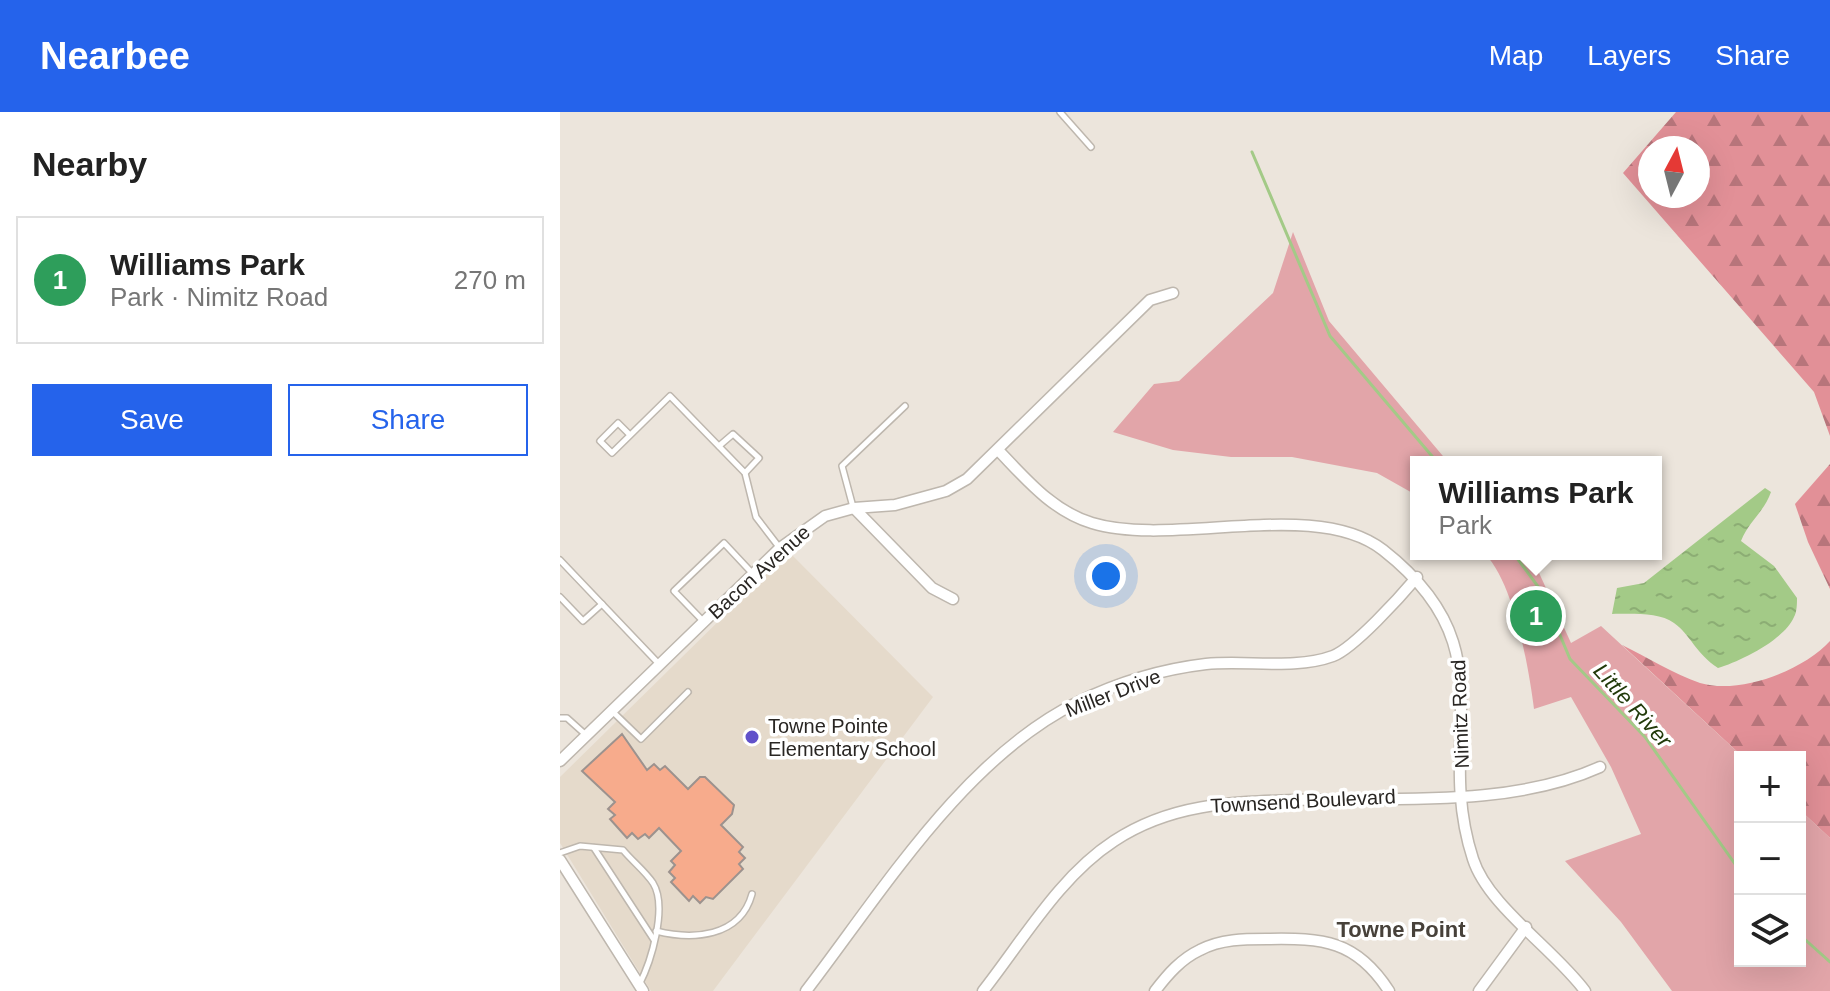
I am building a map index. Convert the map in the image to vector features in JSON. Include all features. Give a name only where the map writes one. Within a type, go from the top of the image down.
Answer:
[{"type":"street","name":"Bacon Avenue","points":[[560,761],[780,548],[817,520],[854,508],[895,505],[946,491],[967,479],[1150,300],[1173,293]]},
{"type":"street","name":"Nimitz Road","points":[[998,450],[1043,496],[1092,523],[1139,531],[1319,527],[1379,546],[1417,577],[1444,614],[1457,648],[1462,795],[1466,832],[1478,873],[1494,895],[1585,991]]},
{"type":"street","points":[[854,508],[932,588],[953,599]]},
{"type":"street","name":"Miller Drive","points":[[806,991],[937,821],[982,770],[1054,716],[1080,701],[1151,675],[1206,664],[1331,657],[1351,643],[1417,577]]},
{"type":"street","name":"Townsend Boulevard","points":[[983,991],[1072,877],[1115,840],[1161,817],[1207,805],[1239,801],[1526,791],[1600,767]]},
{"type":"street","points":[[560,860],[641,988]]},
{"type":"street","points":[[1479,991],[1526,927]]},
{"type":"street","points":[[1155,991],[1184,959],[1211,945],[1239,939],[1304,938],[1349,950],[1368,964],[1389,991]]},
{"type":"lane","points":[[1060,112],[1091,147]]},
{"type":"lane","points":[[630,435],[618,423],[600,441],[612,453],[670,396],[745,473],[756,517],[780,548]]},
{"type":"lane","points":[[854,508],[842,466],[905,406]]},
{"type":"lane","points":[[719,446],[733,434],[759,458],[745,473]]},
{"type":"lane","points":[[703,622],[674,591],[724,543],[753,574]]},
{"type":"lane","points":[[560,560],[660,664]]},
{"type":"lane","points":[[560,597],[583,621],[602,604]]},
{"type":"lane","points":[[612,711],[641,739],[688,692]]},
{"type":"lane","points":[[560,718],[567,718],[586,735]]},
{"type":"lane","points":[[560,853],[580,846],[623,850],[655,884],[656,931],[641,988]]},
{"type":"lane","points":[[593,847],[654,942]]},
{"type":"lane","points":[[656,931],[685,938],[713,934],[731,924],[749,904],[752,894]]},
{"type":"shaded area","points":[[1293,232],[1329,321],[1443,456],[1410,456],[1410,492],[1377,473],[1292,457],[1231,457],[1173,450],[1113,432],[1154,384],[1179,381],[1273,293]]},
{"type":"shaded area","name":"Towne Pointe Elementary School","points":[[789,552],[933,697],[713,991],[651,991],[560,843],[560,777]]},
{"type":"shaded area","points":[[1490,560],[1531,560],[1571,643],[1601,626],[1736,751],[1734,751],[1734,967],[1806,967],[1806,816],[1830,838],[1830,991],[1672,991],[1621,922],[1565,861],[1641,834],[1611,767],[1571,697],[1534,709],[1524,650],[1504,585]]},
{"type":"green space","points":[[1676,112],[1830,112],[1830,436],[1814,392],[1654,208],[1710,208],[1710,136],[1655,136]]},
{"type":"green space","points":[[1638,156],[1638,190],[1623,173]]},
{"type":"green space","points":[[1830,464],[1830,589],[1808,542],[1795,504]]},
{"type":"green space","points":[[1830,641],[1830,838],[1806,816],[1806,751],[1737,751],[1622,645],[1670,670],[1700,683],[1716,686],[1752,683],[1788,670],[1819,652]]},
{"type":"water","points":[[1765,488],[1771,492],[1768,499],[1741,541],[1774,566],[1797,598],[1795,615],[1781,634],[1750,655],[1718,668],[1668,619],[1644,614],[1612,614],[1617,588],[1644,583]]},
{"type":"building","name":"Towne Pointe Elementary School","points":[[622,734],[647,770],[654,764],[660,770],[665,766],[688,789],[700,777],[705,777],[734,805],[732,814],[721,825],[743,847],[739,852],[745,858],[739,864],[743,869],[713,899],[706,897],[700,903],[693,896],[689,901],[671,882],[675,878],[669,872],[675,865],[671,861],[681,851],[659,828],[649,838],[645,834],[638,839],[632,833],[627,838],[610,819],[615,815],[608,809],[615,802],[582,771]]},
{"type":"waterway","name":"Little River","points":[[1252,152],[1330,336],[1432,456]]},
{"type":"waterway","name":"Little River","points":[[1518,560],[1542,592],[1570,659],[1645,737],[1734,863]]},
{"type":"waterway","name":"Little River","points":[[1806,940],[1830,962]]},
{"type":"place","name":"Williams Park","points":[[1536,616]]},
{"type":"place","name":"Towne Pointe Elementary School","points":[[752,737]]},
{"type":"district","name":"Towne Point","points":[[1401,929]]}]
